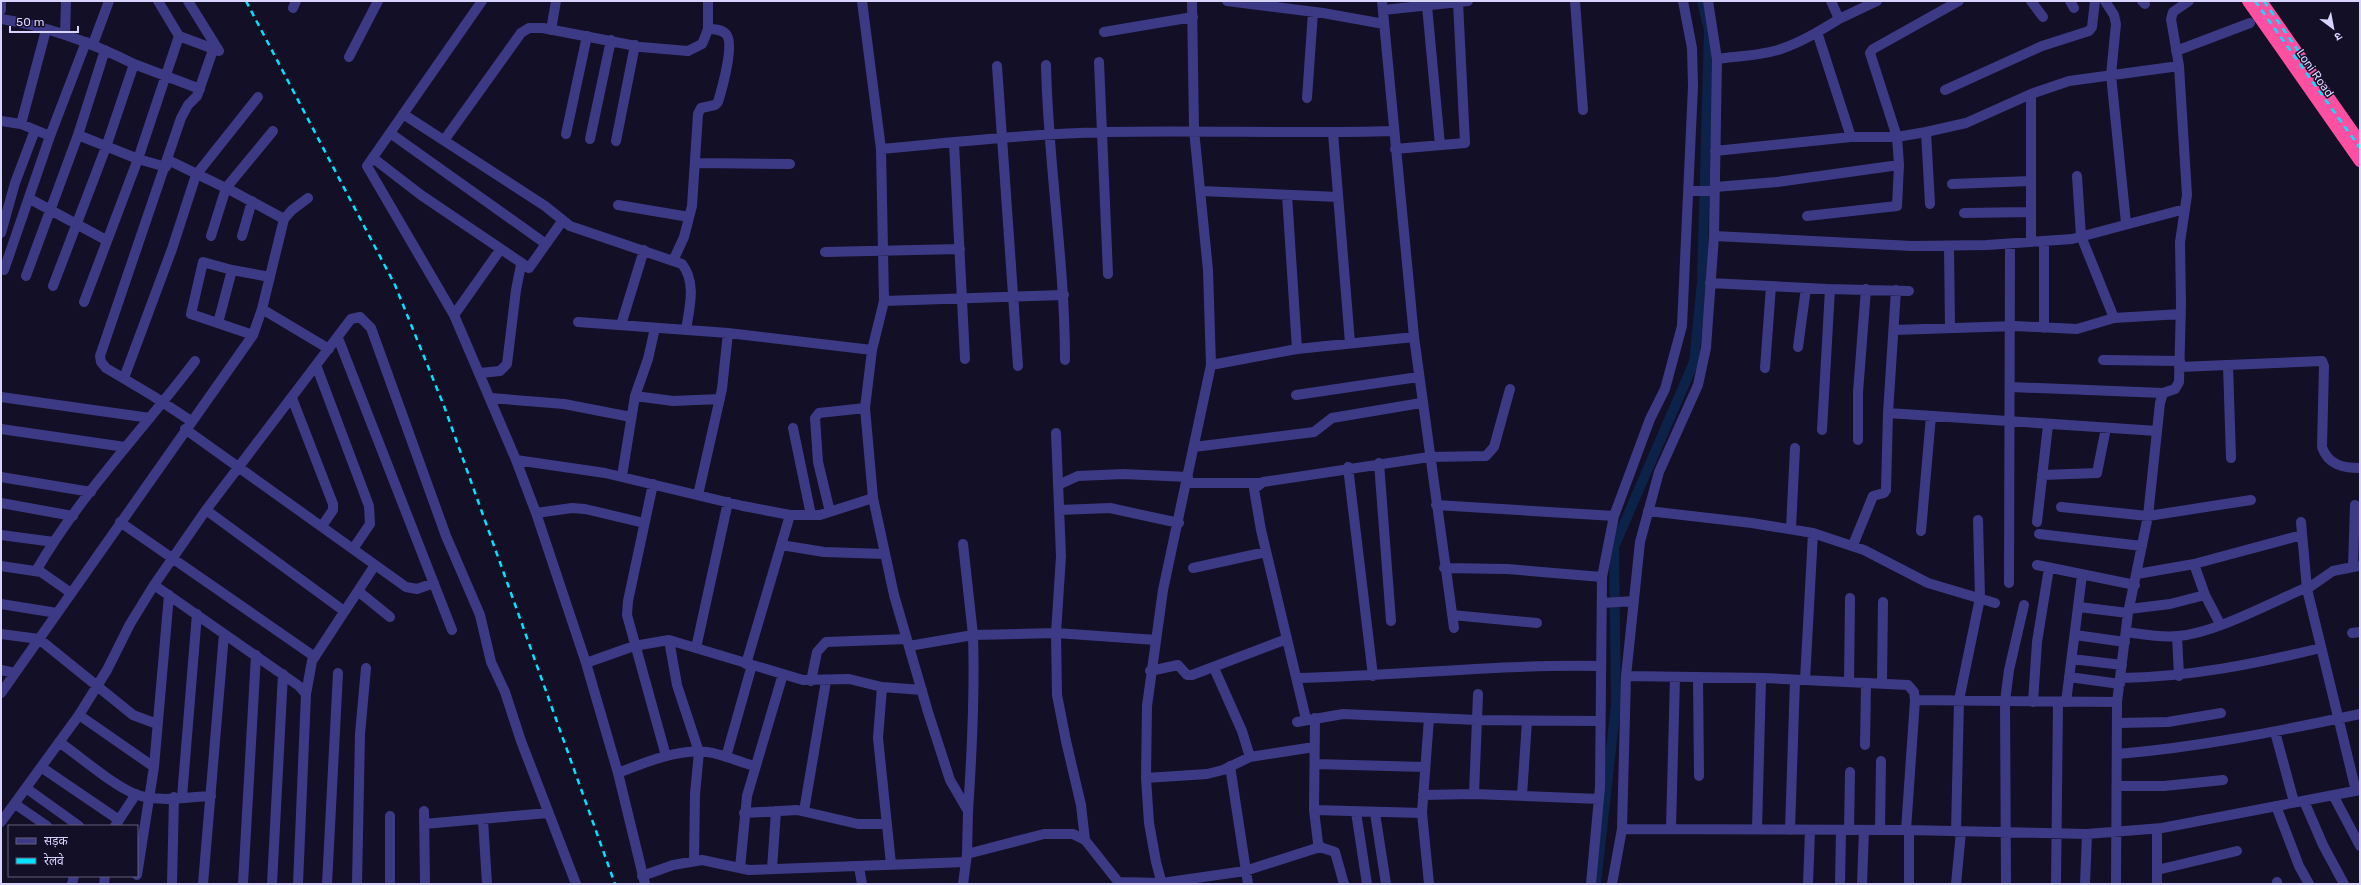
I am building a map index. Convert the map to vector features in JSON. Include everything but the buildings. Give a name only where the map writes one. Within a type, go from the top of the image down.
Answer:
[{"type":"highway","name":"Loni Road","points":[[2248,1],[2360,161]]},
{"type":"highway","name":"Loni Road","points":[[2261,1],[2360,142]]},
{"type":"street","points":[[1,1],[1,10]]},
{"type":"street","points":[[65,35],[66,1]]},
{"type":"street","points":[[4,270],[30,199],[50,136],[109,1]]},
{"type":"street","points":[[158,1],[179,36],[219,51],[188,1]]},
{"type":"street","points":[[349,57],[378,1]]},
{"type":"street","points":[[482,1],[390,134],[366,166],[454,315],[491,398],[516,460],[536,513],[586,663],[618,773],[644,880],[659,869],[694,861],[711,861],[740,868],[772,869],[859,867],[966,858],[1056,833],[1073,834],[1085,840],[1120,883],[1162,883],[1245,871],[1320,847],[1335,852],[1344,884]]},
{"type":"street","points":[[551,30],[556,1]]},
{"type":"street","points":[[445,139],[521,33],[529,28],[537,27],[635,45],[688,51],[702,44],[708,29],[708,1]]},
{"type":"street","points":[[862,1],[881,149],[884,301],[872,350],[865,408],[873,498],[885,554],[922,690],[950,780],[968,811]]},
{"type":"street","points":[[1162,883],[1149,823],[1146,778],[1147,706],[1150,671],[1163,590],[1179,523],[1211,365],[1208,270],[1194,130],[1192,1]]},
{"type":"street","points":[[1227,1],[1313,12],[1384,24]]},
{"type":"street","points":[[1575,1],[1583,110]]},
{"type":"street","points":[[1591,884],[1599,799],[1600,666],[1607,603],[1602,577],[1614,516],[1650,419],[1665,389],[1682,326],[1689,191],[1692,71],[1692,48],[1683,1]]},
{"type":"street","points":[[1612,884],[1622,829],[1626,676],[1640,542],[1659,472],[1700,379],[1706,348],[1714,236],[1709,190],[1715,150],[1717,59],[1708,1]]},
{"type":"street","points":[[1831,1],[1839,19]]},
{"type":"street","points":[[1717,59],[1763,54],[1782,49],[1877,1]]},
{"type":"street","points":[[1807,216],[1897,206],[1899,165],[1897,137],[1870,53],[1959,1]]},
{"type":"street","points":[[2031,1],[2043,17]]},
{"type":"street","points":[[1945,90],[2036,48],[2089,31],[2092,26],[2095,1]]},
{"type":"street","points":[[2105,1],[2114,15],[2116,24],[2111,75],[2126,223]]},
{"type":"street","points":[[1395,149],[1465,143],[1463,2],[1427,6],[1382,6],[1393,131],[1421,403],[1454,628]]},
{"type":"street","points":[[2010,387],[2164,393],[2177,387],[2180,364],[2180,242],[2187,195],[2179,66],[2171,15],[2184,2]]},
{"type":"street","points":[[1427,6],[1440,145]]},
{"type":"street","points":[[1307,98],[1313,12]]},
{"type":"street","points":[[1104,32],[1193,17]]},
{"type":"street","points":[[1,18],[90,43],[134,64],[200,89]]},
{"type":"street","points":[[2176,50],[2250,23]]},
{"type":"street","points":[[673,261],[689,217],[700,110],[706,106],[715,105],[718,102],[728,56],[729,40],[727,35],[718,29],[708,29]]},
{"type":"street","points":[[21,124],[46,30]]},
{"type":"street","points":[[1817,32],[1851,137]]},
{"type":"street","points":[[84,302],[106,240],[138,159],[179,36]]},
{"type":"street","points":[[566,134],[587,36]]},
{"type":"street","points":[[590,139],[610,40]]},
{"type":"street","points":[[616,141],[635,45]]},
{"type":"street","points":[[26,276],[78,135],[105,50]]},
{"type":"street","points":[[213,50],[200,89],[184,110],[167,164],[100,356],[101,362],[106,368],[163,403],[238,466],[375,566],[412,589],[434,583]]},
{"type":"street","points":[[1099,62],[1108,274]]},
{"type":"street","points":[[53,286],[78,224],[134,64]]},
{"type":"street","points":[[997,66],[1018,366]]},
{"type":"street","points":[[1046,66],[1049,135],[1064,295],[1066,360]]},
{"type":"street","points":[[1715,150],[1851,137],[1897,137],[1926,132],[1966,122],[2031,94],[2069,81],[2179,66]]},
{"type":"street","points":[[2031,94],[2031,242]]},
{"type":"street","points":[[124,378],[172,249],[196,175],[258,97]]},
{"type":"street","points":[[403,114],[445,139],[563,220],[580,230],[644,250],[682,264],[690,282],[691,300],[686,330]]},
{"type":"street","points":[[1,121],[21,124],[50,136]]},
{"type":"street","points":[[1,234],[15,183],[35,130]]},
{"type":"street","points":[[881,149],[1103,132],[1194,130],[1333,133],[1393,131]]},
{"type":"street","points":[[211,236],[226,188],[273,131]]},
{"type":"street","points":[[1926,132],[1930,204]]},
{"type":"street","points":[[1333,133],[1350,343]]},
{"type":"street","points":[[390,134],[546,244]]},
{"type":"street","points":[[78,135],[138,159],[167,164],[196,175],[226,188],[284,219]]},
{"type":"street","points":[[954,143],[965,359]]},
{"type":"street","points":[[373,158],[500,250],[529,268],[563,220]]},
{"type":"street","points":[[695,163],[790,164]]},
{"type":"street","points":[[1689,191],[1777,182],[1899,165]]},
{"type":"street","points":[[2077,176],[2081,236],[2114,318]]},
{"type":"street","points":[[1952,184],[2030,181]]},
{"type":"street","points":[[1201,191],[1338,197]]},
{"type":"street","points":[[1287,195],[1297,349]]},
{"type":"street","points":[[1,693],[188,425],[253,335],[262,309],[284,219],[292,210],[308,198]]},
{"type":"street","points":[[30,199],[106,240]]},
{"type":"street","points":[[242,236],[252,201]]},
{"type":"street","points":[[618,205],[689,217]]},
{"type":"street","points":[[1714,236],[1949,247],[2010,244],[2081,236],[2126,223],[2186,209]]},
{"type":"street","points":[[1964,213],[2030,212]]},
{"type":"street","points":[[2044,241],[2044,328]]},
{"type":"street","points":[[2009,583],[2010,244]]},
{"type":"street","points":[[1949,247],[1950,328]]},
{"type":"street","points":[[825,252],[960,249]]},
{"type":"street","points":[[454,315],[500,250]]},
{"type":"street","points":[[621,325],[644,250]]},
{"type":"street","points":[[253,335],[191,314],[203,262],[232,270],[270,277]]},
{"type":"street","points":[[480,373],[500,371],[507,364],[516,290],[521,264]]},
{"type":"street","points":[[218,322],[232,270]]},
{"type":"street","points":[[1710,283],[1909,291]]},
{"type":"street","points":[[1765,368],[1772,286]]},
{"type":"street","points":[[1798,347],[1806,288]]},
{"type":"street","points":[[1822,430],[1830,289]]},
{"type":"street","points":[[1858,440],[1858,392],[1866,289]]},
{"type":"street","points":[[1853,545],[1873,496],[1884,493],[1886,490],[1888,413],[1896,290]]},
{"type":"street","points":[[884,301],[1064,295]]},
{"type":"street","points":[[262,309],[329,349]]},
{"type":"street","points":[[1894,330],[2010,326],[2077,329],[2114,318],[2181,314]]},
{"type":"street","points":[[1,822],[79,715],[154,585],[206,510],[351,319],[356,316],[366,321],[371,328],[446,536],[480,615],[491,662],[505,692],[521,741],[576,884]]},
{"type":"street","points":[[578,322],[728,333],[872,350]]},
{"type":"street","points":[[622,476],[635,396],[648,359],[655,328]]},
{"type":"street","points":[[698,495],[720,399],[728,333]]},
{"type":"street","points":[[338,338],[452,630]]},
{"type":"street","points":[[1211,365],[1297,349],[1414,338]]},
{"type":"street","points":[[2103,360],[2180,364],[2322,361],[2324,366],[2322,448],[2328,459],[2335,464],[2360,468]]},
{"type":"street","points":[[36,571],[54,542],[91,492],[195,361]]},
{"type":"street","points":[[2228,364],[2231,458]]},
{"type":"street","points":[[316,365],[369,506],[370,524],[353,549]]},
{"type":"street","points":[[1296,395],[1418,376]]},
{"type":"street","points":[[1058,485],[1078,476],[1123,474],[1188,480],[1261,483],[1379,463],[1429,457],[1478,457],[1492,453],[1510,389]]},
{"type":"street","points":[[2116,884],[2118,702],[2120,681],[2129,611],[2148,516],[2157,431],[2164,393]]},
{"type":"street","points":[[635,396],[673,401],[720,399]]},
{"type":"street","points":[[1,397],[150,418]]},
{"type":"street","points":[[292,398],[333,504],[333,510],[322,526]]},
{"type":"street","points":[[491,398],[564,404],[631,417]]},
{"type":"street","points":[[1194,447],[1314,432],[1332,418],[1421,403]]},
{"type":"street","points":[[830,512],[818,462],[815,418],[819,413],[865,408]]},
{"type":"street","points":[[1888,413],[2048,425],[2157,431]]},
{"type":"street","points":[[1921,531],[1931,416]]},
{"type":"street","points":[[2037,522],[2048,425]]},
{"type":"street","points":[[793,428],[811,515]]},
{"type":"street","points":[[2042,475],[2097,473],[2106,428]]},
{"type":"street","points":[[1,429],[126,447]]},
{"type":"street","points":[[1056,433],[1061,556],[1056,633],[1059,708],[1082,805],[1085,840]]},
{"type":"street","points":[[1791,528],[1795,448]]},
{"type":"street","points":[[516,460],[622,476],[728,502],[790,515],[811,515],[830,512],[873,498]]},
{"type":"street","points":[[1379,463],[1391,621]]},
{"type":"street","points":[[1348,468],[1373,676]]},
{"type":"street","points":[[1,477],[91,492]]},
{"type":"street","points":[[1261,483],[1254,489],[1254,495],[1266,552],[1288,638],[1306,720],[1314,747],[1314,810],[1318,843],[1320,847]]},
{"type":"street","points":[[652,484],[628,601],[627,615],[634,646],[666,756]]},
{"type":"street","points":[[2061,507],[2148,516],[2251,500]]},
{"type":"street","points":[[696,648],[728,502]]},
{"type":"street","points":[[1,503],[73,516]]},
{"type":"street","points":[[1436,505],[1614,516]]},
{"type":"street","points":[[2075,635],[2125,637],[2177,636],[2220,624],[2303,589],[2307,589],[2332,571],[2356,567],[2355,505]]},
{"type":"street","points":[[536,513],[572,508],[585,509],[644,523]]},
{"type":"street","points":[[1059,510],[1110,508],[1179,523]]},
{"type":"street","points":[[206,510],[344,612]]},
{"type":"street","points":[[1648,511],[1791,528],[1813,533],[1853,545],[1928,583],[1995,603]]},
{"type":"street","points":[[726,757],[749,665],[790,515]]},
{"type":"street","points":[[1956,884],[1958,832],[1958,700],[1980,598],[1978,520]]},
{"type":"street","points":[[120,522],[315,657]]},
{"type":"street","points":[[1622,829],[1671,828],[1810,831],[1908,830],[2087,834],[2157,829],[2358,790],[2337,719],[2307,589],[2301,522]]},
{"type":"street","points":[[1790,830],[1800,680],[1813,533]]},
{"type":"street","points":[[2039,534],[2142,546]]},
{"type":"street","points":[[2136,574],[2194,564],[2302,534]]},
{"type":"street","points":[[1,535],[54,542]]},
{"type":"street","points":[[963,544],[973,635],[975,678],[973,747],[963,884]]},
{"type":"street","points":[[781,546],[824,552],[885,554]]},
{"type":"street","points":[[1193,568],[1266,552]]},
{"type":"street","points":[[2194,564],[2205,595],[2220,624]]},
{"type":"street","points":[[2037,565],[2135,585]]},
{"type":"street","points":[[1,566],[26,571],[36,571],[45,574],[71,593]]},
{"type":"street","points":[[298,884],[308,676],[315,657],[375,566]]},
{"type":"street","points":[[1444,568],[1507,569],[1602,577]]},
{"type":"street","points":[[2033,702],[2037,642],[2049,568]]},
{"type":"street","points":[[2056,884],[2062,702],[2070,678],[2082,575]]},
{"type":"street","points":[[154,585],[283,674],[299,686],[306,694]]},
{"type":"street","points":[[358,591],[390,617]]},
{"type":"street","points":[[138,870],[151,797],[169,595]]},
{"type":"street","points":[[2079,607],[2129,611],[2170,604],[2205,595]]},
{"type":"street","points":[[1849,682],[1850,598]]},
{"type":"street","points":[[1607,603],[1634,601]]},
{"type":"street","points":[[1882,602],[1882,683]]},
{"type":"street","points":[[1,604],[57,613]]},
{"type":"street","points":[[2006,884],[2005,701],[2009,670],[2024,605]]},
{"type":"street","points":[[172,884],[178,797],[197,614]]},
{"type":"street","points":[[1452,615],[1537,623]]},
{"type":"street","points":[[811,681],[817,652],[826,642],[908,642],[973,635],[1056,633],[1156,640]]},
{"type":"street","points":[[1,634],[39,639],[133,715],[157,724]]},
{"type":"street","points":[[203,884],[224,634]]},
{"type":"street","points":[[2177,636],[2179,676]]},
{"type":"street","points":[[1150,671],[1178,665],[1189,676],[1214,668],[1288,638]]},
{"type":"street","points":[[586,663],[634,646],[669,640],[749,665],[811,681],[849,680],[882,687],[922,690]]},
{"type":"street","points":[[669,640],[677,685],[699,752],[695,794],[694,861]]},
{"type":"street","points":[[2070,678],[2120,681],[2179,676],[2249,665],[2321,648]]},
{"type":"street","points":[[243,884],[256,655]]},
{"type":"street","points":[[2072,659],[2122,665]]},
{"type":"street","points":[[1297,678],[1373,676],[1542,665],[1600,666]]},
{"type":"street","points":[[357,884],[360,734],[366,668]]},
{"type":"street","points":[[1214,668],[1242,730],[1250,757]]},
{"type":"street","points":[[1,670],[15,673]]},
{"type":"street","points":[[327,884],[338,673]]},
{"type":"street","points":[[272,884],[283,674]]},
{"type":"street","points":[[740,868],[744,813],[755,766],[783,674]]},
{"type":"street","points":[[1626,676],[1800,680],[1908,685],[1914,692],[1915,700],[1908,830],[1909,884]]},
{"type":"street","points":[[1671,828],[1675,677]]},
{"type":"street","points":[[1698,677],[1699,776]]},
{"type":"street","points":[[1757,829],[1761,679]]},
{"type":"street","points":[[804,811],[826,681]]},
{"type":"street","points":[[1865,745],[1866,683]]},
{"type":"street","points":[[882,687],[878,738],[892,864]]},
{"type":"street","points":[[1474,794],[1478,694]]},
{"type":"street","points":[[1915,700],[2118,702]]},
{"type":"street","points":[[2118,723],[2168,722],[2221,713]]},
{"type":"street","points":[[1306,720],[1343,714],[1477,720],[1600,721]]},
{"type":"street","points":[[2118,754],[2158,750],[2275,732],[2360,714]]},
{"type":"street","points":[[79,715],[154,767]]},
{"type":"street","points":[[1429,718],[1422,813],[1429,884]]},
{"type":"street","points":[[1522,796],[1527,721]]},
{"type":"street","points":[[2275,732],[2299,802],[2344,884]]},
{"type":"street","points":[[59,742],[124,788],[136,794],[151,797],[211,796]]},
{"type":"street","points":[[1146,778],[1200,774],[1230,766],[1250,757],[1314,747]]},
{"type":"street","points":[[618,773],[666,756],[699,752],[726,757],[755,766]]},
{"type":"street","points":[[1880,830],[1881,760]]},
{"type":"street","points":[[1315,764],[1425,767]]},
{"type":"street","points":[[1230,766],[1248,884]]},
{"type":"street","points":[[41,767],[117,823],[136,794]]},
{"type":"street","points":[[1840,884],[1850,772]]},
{"type":"street","points":[[2118,786],[2164,786],[2223,780]]},
{"type":"street","points":[[26,788],[78,825]]},
{"type":"street","points":[[1423,795],[1474,794],[1599,799]]},
{"type":"street","points":[[2333,795],[2360,846]]},
{"type":"street","points":[[15,804],[46,825]]},
{"type":"street","points":[[2276,806],[2308,884]]},
{"type":"street","points":[[1314,810],[1375,813],[1422,813]]},
{"type":"street","points":[[424,811],[425,884]]},
{"type":"street","points":[[772,869],[776,811]]},
{"type":"street","points":[[744,813],[804,811],[858,824],[887,824]]},
{"type":"street","points":[[1356,812],[1367,884]]},
{"type":"street","points":[[424,824],[483,820],[548,813]]},
{"type":"street","points":[[1375,813],[1386,884]]},
{"type":"street","points":[[390,816],[390,884]]},
{"type":"street","points":[[483,820],[488,884]]},
{"type":"street","points":[[2157,829],[2157,884]]},
{"type":"street","points":[[1862,884],[1864,830]]},
{"type":"street","points":[[1808,884],[1810,831]]},
{"type":"street","points":[[2085,884],[2087,834]]},
{"type":"street","points":[[2157,870],[2237,851]]},
{"type":"street","points":[[859,867],[862,884]]},
{"type":"waterway","points":[[1596,884],[1616,704],[1614,547],[1694,362],[1702,282],[1709,30],[1702,1]]},
{"type":"railway","points":[[246,1],[395,285],[444,406],[615,884]]},
{"type":"railway","points":[[2255,1],[2360,148]]},
{"type":"railway","points":[[2264,1],[2317,78]]}]
